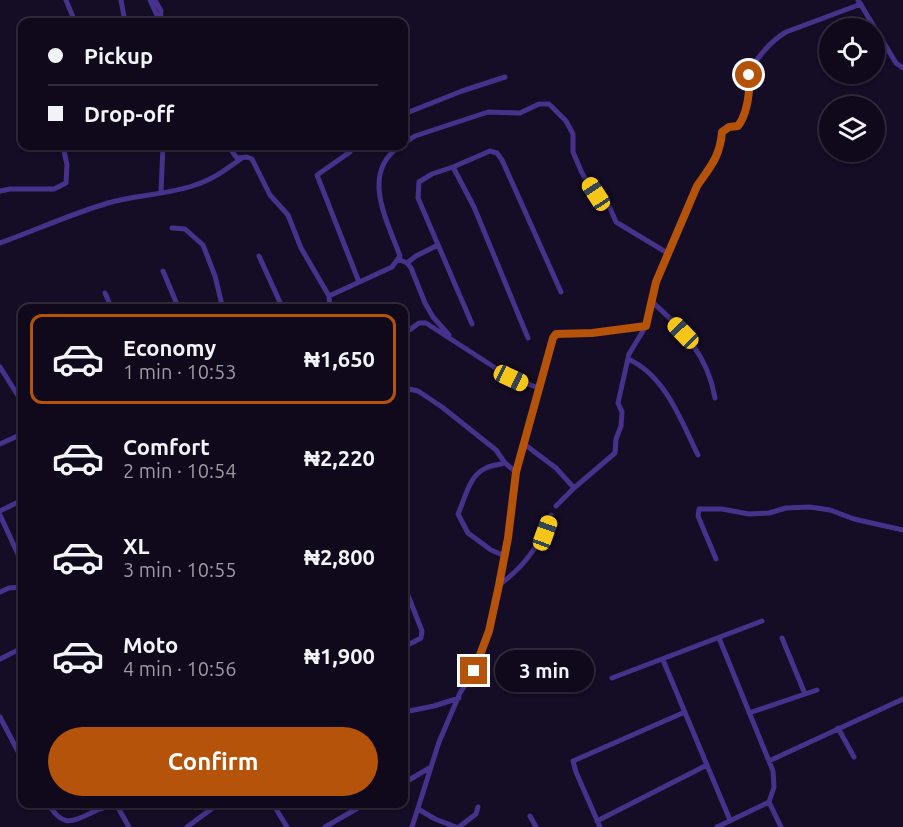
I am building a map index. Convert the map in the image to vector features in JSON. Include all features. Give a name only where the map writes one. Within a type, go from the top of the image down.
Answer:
[{"type":"street","points":[[66,0],[73,18]]},
{"type":"street","points":[[121,0],[124,18]]},
{"type":"street","points":[[153,0],[159,18]]},
{"type":"street","points":[[556,506],[615,453],[622,412],[618,403],[628,359],[635,342],[646,326],[656,282],[697,186],[717,156],[722,143],[722,132],[729,127],[738,126],[741,122],[750,89],[749,75],[761,54],[776,38],[786,32],[859,2],[896,63],[903,68]]},
{"type":"street","points":[[408,112],[505,77]]},
{"type":"street","points":[[408,140],[488,112],[520,113],[539,104],[549,104],[566,121],[573,134],[573,152],[582,173],[596,194],[610,208],[616,222],[669,254]]},
{"type":"street","points":[[0,191],[54,189],[66,183],[67,165],[64,150]]},
{"type":"street","points":[[161,192],[163,150]]},
{"type":"street","points":[[231,150],[237,158],[247,157],[252,159],[256,165],[270,195],[288,215],[301,248],[329,296],[330,304]]},
{"type":"street","points":[[350,150],[317,174],[317,179],[359,282]]},
{"type":"street","points":[[329,296],[392,267],[400,256],[378,194],[382,165],[394,150]]},
{"type":"street","points":[[472,324],[418,198],[417,189],[419,182],[432,174],[490,150],[497,153],[502,160],[561,292]]},
{"type":"street","points":[[0,243],[78,212],[131,197],[178,190],[200,184],[242,158]]},
{"type":"street","points":[[453,167],[474,207],[528,338]]},
{"type":"street","points":[[172,228],[185,229],[203,245],[223,304]]},
{"type":"street","points":[[407,263],[438,244]]},
{"type":"street","points":[[259,256],[281,304]]},
{"type":"street","points":[[398,259],[407,263],[415,274],[425,303],[433,317],[457,344]]},
{"type":"street","points":[[163,271],[177,304]]},
{"type":"street","points":[[105,293],[110,304]]},
{"type":"street","points":[[651,301],[697,350],[712,380],[715,398]]},
{"type":"street","points":[[408,331],[422,322],[511,378],[539,388]]},
{"type":"street","points":[[412,827],[439,742],[474,671],[489,631],[505,556],[516,472],[553,338],[556,334],[592,333],[646,326]]},
{"type":"street","points":[[628,359],[648,371],[666,393],[698,455]]},
{"type":"street","points":[[0,368],[18,396]]},
{"type":"street","points":[[408,389],[418,391],[442,408],[496,450],[505,463],[516,472]]},
{"type":"street","points":[[0,444],[18,436]]},
{"type":"street","points":[[524,444],[556,468],[574,488]]},
{"type":"street","points":[[505,463],[484,469],[477,475],[463,498],[458,514],[468,533],[491,550],[505,556]]},
{"type":"street","points":[[18,502],[0,513],[2,526],[18,556]]},
{"type":"street","points":[[716,559],[698,516],[699,509],[722,509],[749,514],[810,507],[830,510],[854,519],[903,530]]},
{"type":"street","points":[[499,585],[520,568],[543,537],[551,515]]},
{"type":"street","points":[[0,592],[18,587]]},
{"type":"street","points":[[408,595],[422,631],[421,638],[408,644]]},
{"type":"street","points":[[612,678],[762,621]]},
{"type":"street","points":[[717,827],[769,802],[772,796],[774,776],[718,638]]},
{"type":"street","points":[[782,638],[805,694]]},
{"type":"street","points":[[0,659],[18,650]]},
{"type":"street","points":[[663,660],[730,820]]},
{"type":"street","points":[[749,713],[817,690]]},
{"type":"street","points":[[408,711],[459,698]]},
{"type":"street","points":[[769,761],[903,699]]},
{"type":"street","points":[[685,712],[573,761],[574,768],[598,824],[707,765]]},
{"type":"street","points":[[0,717],[18,751]]},
{"type":"street","points":[[838,728],[854,757]]},
{"type":"street","points":[[408,781],[431,767]]},
{"type":"street","points":[[769,802],[781,827]]},
{"type":"street","points":[[418,809],[435,819],[458,827],[476,814],[478,807]]},
{"type":"street","points":[[50,808],[56,817],[63,822],[72,822],[103,808]]},
{"type":"street","points":[[119,808],[129,827]]},
{"type":"street","points":[[187,827],[213,808]]},
{"type":"street","points":[[275,808],[287,827]]},
{"type":"street","points":[[325,827],[358,808]]},
{"type":"street","points":[[530,816],[536,827]]},
{"type":"route","points":[[474,671],[489,631],[499,585],[508,538],[514,478],[553,338],[556,334],[592,333],[646,326],[656,282],[697,186],[717,156],[722,143],[722,132],[729,127],[738,126],[741,122],[750,89],[749,75]]}]
